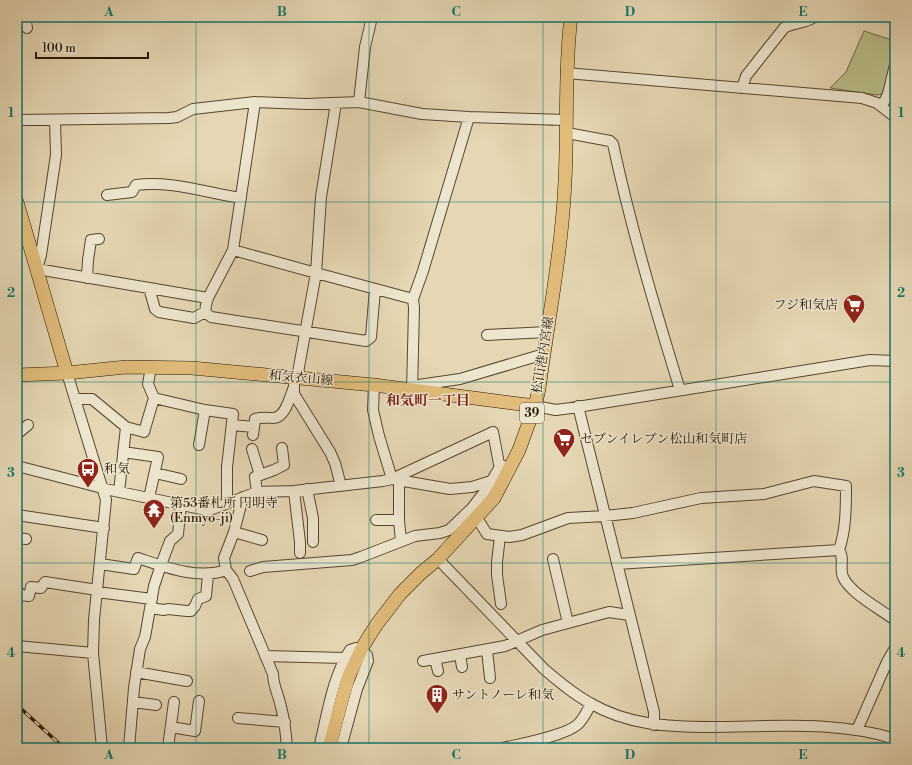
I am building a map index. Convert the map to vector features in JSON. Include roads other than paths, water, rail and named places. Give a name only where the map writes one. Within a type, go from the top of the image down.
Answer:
[{"type":"main road","name":"松山港内宮線","points":[[329,748],[343,696],[361,650],[377,624],[400,594],[421,573],[438,559],[494,498],[505,467],[519,450],[535,406],[539,389],[561,237],[566,182],[567,46],[571,17]]},
{"type":"main road","points":[[17,202],[67,373]]},
{"type":"main road","name":"和気衣山線","points":[[17,375],[67,373],[126,367],[192,368],[295,381],[412,388],[535,406]]},
{"type":"street","points":[[24,17],[27,28]]},
{"type":"street","points":[[359,102],[365,47],[372,17]]},
{"type":"street","points":[[742,88],[746,76],[784,28],[814,17]]},
{"type":"street","points":[[882,106],[888,94],[895,64]]},
{"type":"street","points":[[566,73],[862,98],[882,106],[895,117]]},
{"type":"street","points":[[17,120],[169,118],[177,117],[193,109],[256,102],[290,104],[359,102],[422,114],[567,120]]},
{"type":"street","points":[[205,312],[208,298],[233,250],[256,102]]},
{"type":"street","points":[[336,103],[321,197],[316,273],[295,381],[294,394],[330,452],[335,463],[341,486]]},
{"type":"street","points":[[469,117],[423,271],[413,299],[412,388],[460,379],[544,354]]},
{"type":"street","points":[[55,120],[56,155],[41,255],[37,269],[208,298]]},
{"type":"street","points":[[567,133],[610,141],[613,144],[627,208],[643,267],[680,390]]},
{"type":"street","points":[[107,196],[132,192],[136,186],[150,183],[179,186],[241,198]]},
{"type":"street","points":[[87,278],[91,240],[99,238]]},
{"type":"street","points":[[233,250],[413,299]]},
{"type":"street","points":[[149,288],[155,309],[160,312],[194,318],[205,312]]},
{"type":"street","points":[[205,312],[211,317],[366,341],[371,337],[375,289]]},
{"type":"street","points":[[487,335],[547,332]]},
{"type":"street","points":[[535,406],[556,410],[870,360],[895,361]]},
{"type":"street","points":[[75,399],[92,399],[126,427],[144,432],[154,398],[148,384],[151,367]]},
{"type":"street","points":[[67,373],[106,500],[94,620],[93,653],[102,748]]},
{"type":"street","points":[[232,425],[253,431],[256,419],[277,418],[285,409],[295,381]]},
{"type":"street","points":[[374,385],[373,410],[396,479],[401,541]]},
{"type":"street","points":[[154,398],[205,410],[233,414],[227,467],[227,504]]},
{"type":"street","points":[[578,406],[654,712],[654,725]]},
{"type":"street","points":[[199,445],[205,410]]},
{"type":"street","points":[[17,434],[28,425]]},
{"type":"street","points":[[119,492],[126,427]]},
{"type":"street","points":[[17,466],[119,492],[210,510],[257,492],[307,490],[396,479],[493,432],[499,464],[505,467],[491,481],[472,508],[449,530],[440,533],[415,536],[352,560],[263,567],[250,571]]},
{"type":"street","points":[[257,492],[255,477],[284,465],[282,448]]},
{"type":"street","points":[[252,449],[260,475]]},
{"type":"street","points":[[123,452],[158,457],[149,498]]},
{"type":"street","points":[[155,473],[181,478]]},
{"type":"street","points":[[396,479],[456,489],[472,487],[491,481]]},
{"type":"street","points":[[477,518],[487,534],[509,537],[522,535],[568,518],[633,513],[701,498],[764,494],[814,481],[846,486],[846,510],[842,542],[839,550]]},
{"type":"street","points":[[307,490],[312,518],[313,542]]},
{"type":"street","points":[[294,491],[300,553]]},
{"type":"street","points":[[243,497],[234,532],[224,558],[226,570],[233,579],[273,674],[273,681],[285,722],[287,748]]},
{"type":"street","points":[[129,748],[136,672],[140,649],[145,637],[154,586],[170,541],[178,534],[181,505]]},
{"type":"street","points":[[17,516],[104,528]]},
{"type":"street","points":[[376,520],[399,520]]},
{"type":"street","points":[[234,532],[262,540]]},
{"type":"street","points":[[500,536],[497,562],[501,604]]},
{"type":"street","points":[[617,564],[839,550]]},
{"type":"street","points":[[839,550],[842,554],[842,574],[844,580],[856,593],[895,620]]},
{"type":"street","points":[[100,564],[134,570],[138,558],[195,574],[208,575],[226,570]]},
{"type":"street","points":[[438,559],[558,681],[591,704],[628,719],[654,725],[688,727],[818,727],[857,730],[895,739]]},
{"type":"street","points":[[553,559],[568,623]]},
{"type":"street","points":[[17,592],[19,592],[19,595],[29,596],[31,587],[41,588],[45,582],[97,591],[151,604],[164,610],[191,611],[198,599],[206,596],[208,575]]},
{"type":"street","points":[[423,661],[505,646],[518,642],[542,630],[609,612],[629,615]]},
{"type":"street","points":[[17,646],[93,653]]},
{"type":"street","points":[[319,748],[331,700],[345,658],[350,650],[356,648],[367,655],[368,661],[356,689],[341,748]]},
{"type":"street","points":[[857,730],[887,662],[895,648]]},
{"type":"street","points":[[487,650],[490,678]]},
{"type":"street","points":[[460,655],[462,667]]},
{"type":"street","points":[[266,656],[345,658]]},
{"type":"street","points":[[435,659],[438,671]]},
{"type":"street","points":[[136,672],[187,681]]},
{"type":"street","points":[[171,728],[195,731],[199,701]]},
{"type":"street","points":[[133,702],[156,705]]},
{"type":"street","points":[[168,748],[174,702]]},
{"type":"street","points":[[503,748],[567,731],[578,725],[591,704]]},
{"type":"street","points":[[238,718],[285,722]]},
{"type":"waterway","points":[[545,124],[553,125]]},
{"type":"railway","points":[[17,705],[64,748]]},
{"type":"place","name":"フジ和気店","points":[[854,324]]},
{"type":"place","name":"セブンイレブン松山和気町店","points":[[564,458]]},
{"type":"place","name":"和気","points":[[88,488]]},
{"type":"place","name":"第53番札所 円明寺 (Enmyo-ji)","points":[[154,530]]},
{"type":"place","name":"サントノーレ和気","points":[[437,714]]},
{"type":"district","name":"和気町一丁目","points":[[428,401]]}]
